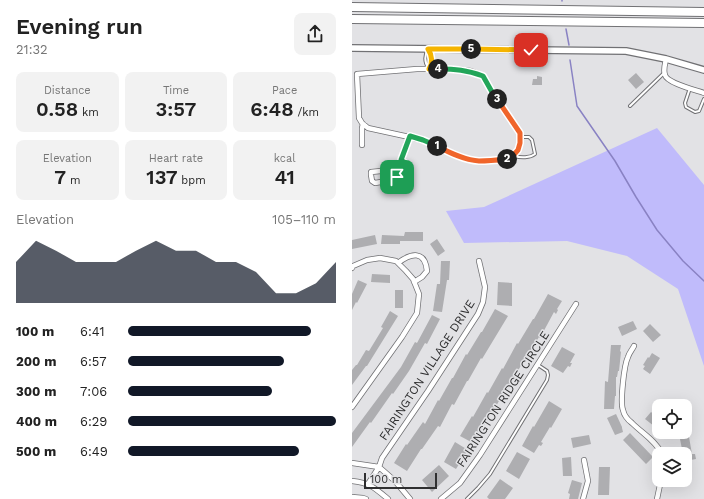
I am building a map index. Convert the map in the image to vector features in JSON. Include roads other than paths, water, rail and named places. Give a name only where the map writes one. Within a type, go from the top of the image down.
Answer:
[{"type":"highway","points":[[352,7],[704,12]]},
{"type":"highway","points":[[352,19],[704,23]]},
{"type":"street","points":[[352,48],[626,50],[666,59],[704,70]]},
{"type":"street","points":[[666,59],[664,74],[667,79],[673,83],[704,93]]},
{"type":"street","points":[[404,69],[457,69],[471,71],[483,76],[520,133],[520,143],[518,150],[510,159],[478,161],[451,153],[423,140],[368,128],[363,124],[359,118],[357,74],[404,69]]},
{"type":"street","points":[[362,145],[363,124]]},
{"type":"street","points":[[399,172],[391,170],[371,172],[372,181],[375,183],[393,180],[397,177],[404,162],[401,160],[410,136]]},
{"type":"street","points":[[398,263],[413,255],[417,255],[424,260],[427,270],[422,277],[414,282]]},
{"type":"street","points":[[352,268],[353,266],[367,260],[380,258],[396,261],[406,271],[420,294],[417,313],[402,337],[352,407]]},
{"type":"street","name":"FAIRINGTON VILLAGE DRIVE","points":[[368,484],[379,467],[382,458],[478,314],[483,302],[485,287],[479,261]]},
{"type":"street","name":"FAIRINGTON RIDGE CIRCLE","points":[[441,499],[460,483],[480,455],[576,304]]},
{"type":"street","points":[[634,346],[627,358],[625,369],[622,392],[623,410],[631,423],[659,447]]},
{"type":"street","points":[[583,499],[588,481],[584,460]]},
{"type":"street","points":[[352,463],[379,467],[396,481],[410,499]]},
{"type":"street","points":[[352,481],[362,482],[373,486],[388,499]]},
{"type":"street","points":[[657,499],[660,487]]},
{"type":"street","points":[[352,497],[366,499]]},
{"type":"lane","points":[[428,49],[432,54],[432,65],[429,69],[426,65],[425,54],[428,49]]},
{"type":"lane","points":[[630,106],[664,74]]},
{"type":"lane","points":[[690,88],[685,102],[686,107],[695,112],[699,111],[704,99]]},
{"type":"lane","points":[[513,156],[524,157],[535,154],[532,140],[529,137],[520,137]]},
{"type":"lane","points":[[467,499],[490,474],[547,380],[547,371],[538,365]]},
{"type":"waterway","points":[[566,29],[569,45]]},
{"type":"waterway","points":[[570,60],[577,106],[615,161],[657,230],[683,261],[704,281]]}]
